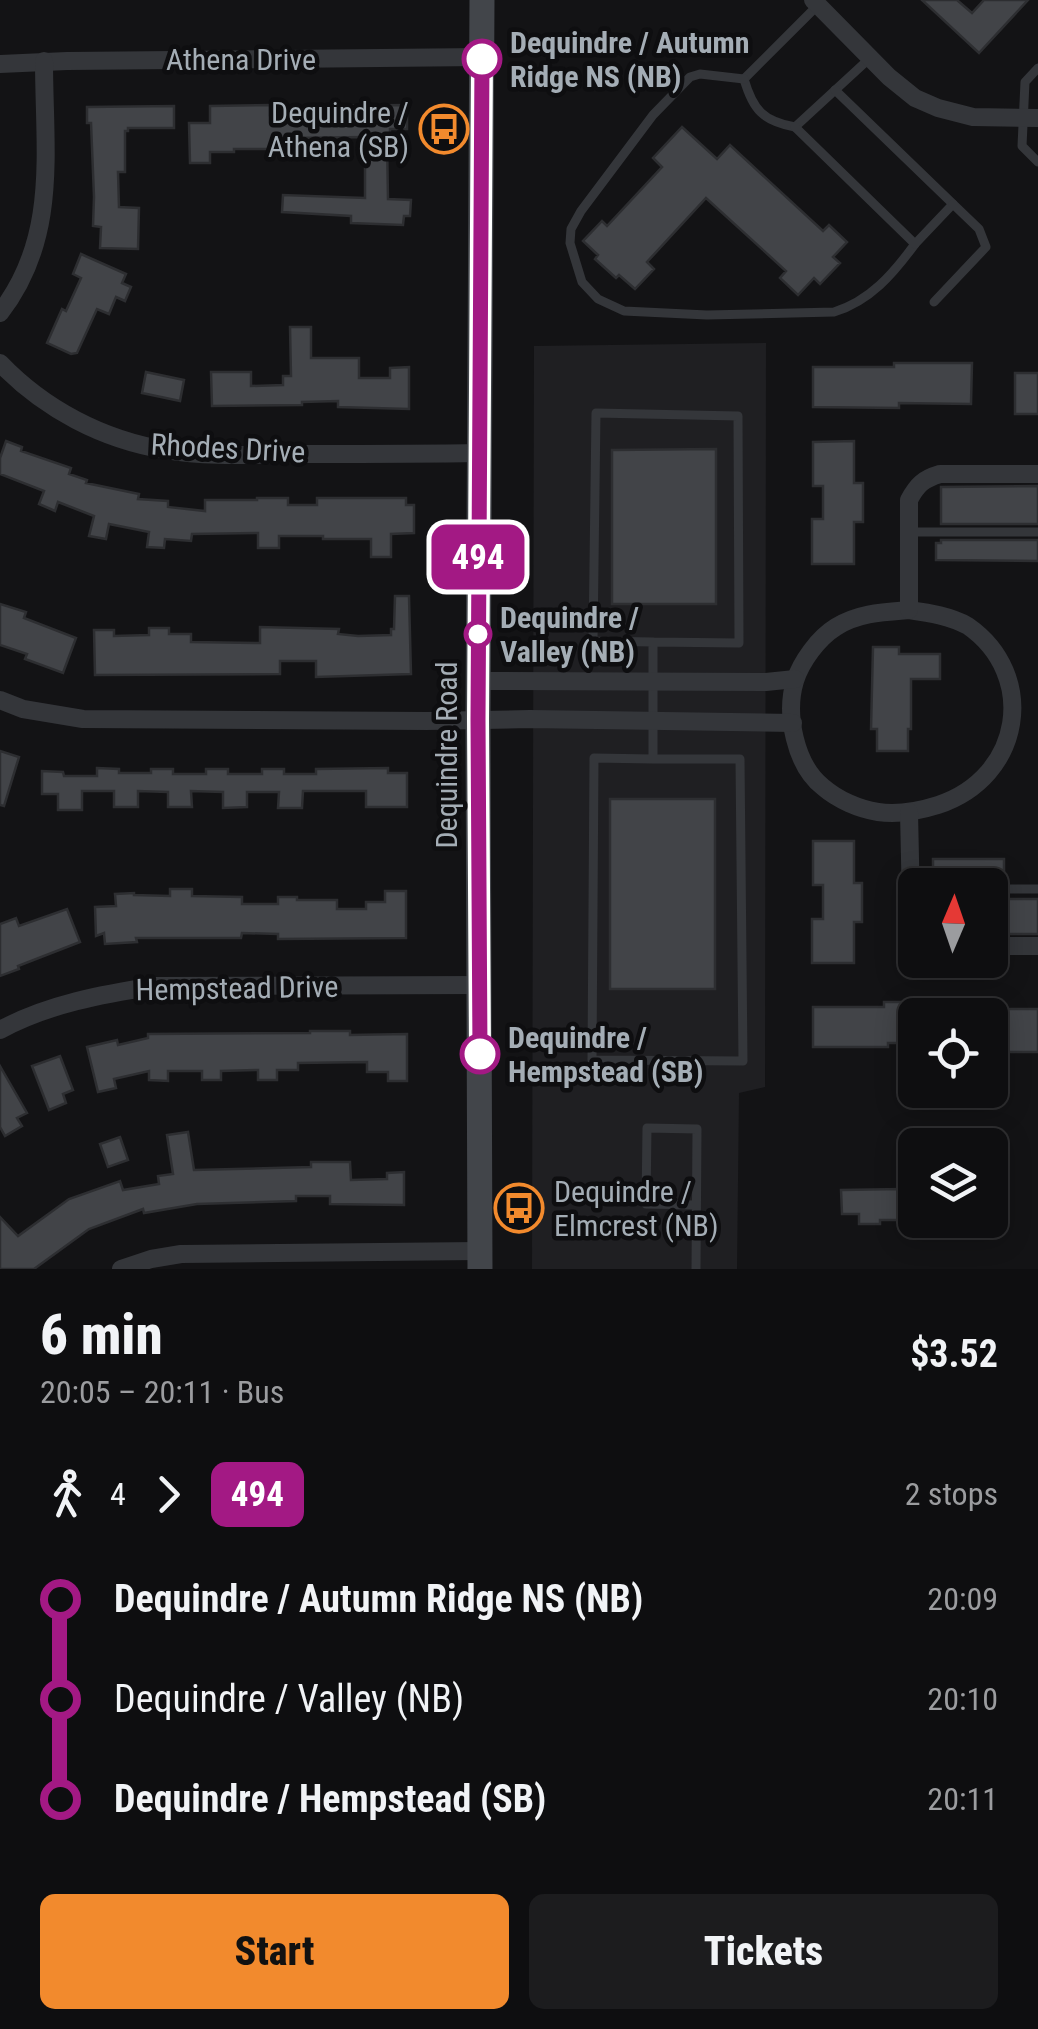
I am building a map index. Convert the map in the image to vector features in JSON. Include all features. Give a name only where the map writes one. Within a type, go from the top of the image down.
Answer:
[{"type":"main road","name":"Dequindre Road","points":[[479,1260],[482,0]]},
{"type":"street","points":[[815,3],[915,98],[974,117],[1031,119]]},
{"type":"street","name":"Athena Drive","points":[[0,64],[482,58]]},
{"type":"street","points":[[0,313],[27,270],[40,230],[45,188],[44,61]]},
{"type":"street","name":"Rhodes Drive","points":[[0,363],[69,417],[123,440],[166,450],[266,454],[480,453]]},
{"type":"street","points":[[910,610],[909,500],[917,485],[940,474],[1038,474]]},
{"type":"street","points":[[910,610],[947,617],[985,637],[1010,666],[1029,708],[1011,746],[989,776],[950,800],[908,812],[883,813],[860,808],[820,786],[798,748],[791,702],[795,679],[814,647],[836,627],[878,612],[910,610]]},
{"type":"street","points":[[478,681],[795,679]]},
{"type":"street","points":[[0,700],[83,720],[792,723]]},
{"type":"street","points":[[908,812],[912,868]]},
{"type":"street","points":[[1008,946],[1038,946]]},
{"type":"street","name":"Hempstead Drive","points":[[0,1030],[64,1004],[156,986],[480,985]]},
{"type":"street","points":[[121,1269],[181,1254],[479,1260]]},
{"type":"lane","points":[[744,79],[815,3]]},
{"type":"lane","points":[[795,128],[870,58]]},
{"type":"lane","points":[[1038,68],[1024,82],[1031,119],[1022,146],[1038,162]]},
{"type":"lane","points":[[744,79],[690,76],[654,115],[581,211],[571,229],[570,243],[582,282],[598,299],[624,312],[834,312],[872,294],[953,204]]},
{"type":"lane","points":[[744,79],[749,98],[758,110],[773,123],[795,128],[915,244]]},
{"type":"lane","points":[[836,90],[979,229],[986,247],[934,302]]},
{"type":"lane","points":[[596,413],[738,416],[739,643],[653,642],[593,641],[596,413]]},
{"type":"lane","points":[[909,532],[1038,532]]},
{"type":"lane","points":[[653,642],[653,759]]},
{"type":"lane","points":[[594,758],[653,759],[740,759],[743,1061],[592,1060],[594,758]]},
{"type":"lane","points":[[1008,889],[1038,889]]},
{"type":"lane","points":[[696,1205],[646,1204],[647,1128],[697,1129],[696,1269]]},
{"type":"shaded area","points":[[766,343],[765,1087],[739,1093],[737,1269],[532,1269],[534,346]]},
{"type":"building","points":[[922,0],[957,0],[972,13],[984,0],[1028,0],[979,53]]},
{"type":"building","points":[[270,105],[270,115],[309,115],[309,106],[407,105],[407,129],[390,129],[387,139],[388,199],[411,200],[410,216],[404,216],[403,225],[351,223],[351,216],[282,212],[283,195],[365,198],[365,137],[292,138],[292,149],[210,152],[210,163],[190,163],[189,123],[210,123],[210,106]]},
{"type":"building","points":[[174,106],[174,128],[125,131],[125,172],[118,172],[119,207],[139,208],[138,249],[100,248],[101,227],[93,226],[91,123],[87,123],[87,107]]},
{"type":"building","points":[[682,127],[717,159],[730,145],[823,231],[829,225],[847,242],[833,257],[840,263],[820,284],[814,278],[798,295],[780,278],[786,271],[706,198],[647,262],[654,269],[635,289],[595,259],[598,255],[583,241],[602,221],[607,226],[662,167],[653,158]]},
{"type":"building","points":[[81,254],[126,274],[122,283],[131,287],[125,301],[116,297],[109,314],[97,309],[77,353],[71,354],[47,343],[81,278],[73,274]]},
{"type":"building","points":[[290,327],[311,327],[311,358],[359,358],[359,378],[390,378],[390,368],[409,367],[409,409],[338,407],[338,401],[212,406],[211,372],[251,372],[251,386],[283,385],[283,376],[291,376]]},
{"type":"building","points":[[894,363],[972,363],[971,404],[813,407],[813,367],[894,367]]},
{"type":"building","points":[[146,372],[184,380],[180,401],[142,393]]},
{"type":"building","points":[[1015,373],[1038,373],[1038,414],[1015,414]]},
{"type":"building","points":[[6,441],[22,447],[21,451],[71,468],[69,474],[87,480],[86,483],[139,494],[138,499],[168,501],[168,507],[205,511],[205,500],[257,498],[288,498],[288,505],[317,505],[317,498],[406,498],[406,505],[414,505],[414,533],[391,534],[391,557],[371,557],[371,539],[279,536],[279,548],[258,548],[258,533],[192,534],[191,541],[165,539],[164,548],[147,547],[149,532],[109,524],[106,539],[89,536],[94,516],[58,502],[55,511],[39,504],[44,491],[0,474]]},
{"type":"building","points":[[854,441],[854,483],[863,483],[863,522],[854,522],[854,564],[812,564],[812,519],[823,519],[823,486],[813,486],[813,442]]},
{"type":"building","points":[[716,449],[716,604],[612,604],[612,450]]},
{"type":"building","points":[[1038,486],[1038,524],[941,524],[941,487]]},
{"type":"building","points":[[1038,540],[1038,561],[936,560],[936,543]]},
{"type":"building","points":[[395,596],[409,596],[411,674],[316,677],[316,661],[280,661],[280,674],[95,675],[94,630],[114,630],[114,636],[149,635],[149,628],[169,628],[169,634],[191,634],[191,642],[260,643],[260,627],[339,629],[338,634],[358,636],[391,635]]},
{"type":"building","points":[[0,604],[26,612],[24,618],[76,638],[63,673],[0,645]]},
{"type":"building","points":[[873,647],[899,647],[899,654],[940,654],[940,679],[911,679],[908,751],[877,751],[877,729],[871,729]]},
{"type":"building","points":[[0,751],[19,757],[4,806],[0,805]]},
{"type":"building","points":[[97,768],[119,769],[119,773],[173,769],[173,774],[206,774],[206,769],[228,769],[228,774],[262,774],[262,769],[284,769],[284,774],[316,774],[316,769],[388,768],[388,773],[407,773],[407,807],[366,807],[366,791],[303,791],[302,808],[278,808],[279,792],[247,792],[247,807],[223,808],[223,792],[191,791],[192,807],[168,807],[168,792],[138,791],[138,807],[114,807],[114,791],[82,791],[82,810],[58,810],[58,794],[42,794],[42,771],[97,776]]},
{"type":"building","points":[[610,799],[715,799],[715,989],[610,989]]},
{"type":"building","points":[[813,841],[854,841],[854,883],[862,883],[862,922],[854,922],[854,963],[812,963],[812,919],[823,919],[823,885],[813,885]]},
{"type":"building","points":[[933,859],[1004,859],[1004,868],[933,868]]},
{"type":"building","points":[[170,889],[192,889],[192,896],[242,897],[242,904],[278,904],[278,897],[337,900],[337,909],[366,909],[366,902],[385,902],[385,891],[406,891],[406,938],[278,939],[278,934],[242,933],[241,938],[136,938],[137,942],[105,944],[104,933],[96,936],[95,907],[116,906],[115,894],[170,896]]},
{"type":"building","points":[[1008,899],[1038,899],[1038,934],[1008,934]]},
{"type":"building","points":[[67,909],[80,942],[0,976],[0,924],[16,918],[19,926]]},
{"type":"building","points":[[884,1002],[898,1002],[898,1043],[888,1043],[888,1047],[813,1047],[813,1007],[884,1007]]},
{"type":"building","points":[[1008,1009],[1038,1009],[1038,1052],[1008,1052]]},
{"type":"building","points":[[148,1034],[407,1034],[407,1081],[388,1081],[388,1072],[367,1072],[367,1062],[298,1063],[298,1070],[277,1070],[277,1080],[258,1080],[258,1070],[221,1071],[221,1080],[202,1080],[202,1071],[168,1071],[168,1081],[149,1080],[149,1071],[114,1079],[116,1088],[98,1092],[87,1047],[117,1040],[118,1045],[148,1038]]},
{"type":"building","points":[[60,1056],[73,1090],[63,1094],[66,1103],[49,1110],[32,1066]]},
{"type":"building","points":[[0,1066],[27,1113],[17,1118],[22,1126],[5,1136],[0,1127]]},
{"type":"building","points":[[188,1132],[194,1170],[350,1162],[351,1180],[387,1179],[387,1173],[404,1172],[404,1205],[330,1204],[330,1196],[296,1196],[296,1201],[197,1204],[144,1213],[143,1209],[89,1229],[34,1269],[0,1269],[0,1217],[18,1236],[69,1199],[120,1181],[123,1190],[159,1184],[158,1176],[173,1174],[167,1135]]},
{"type":"building","points":[[120,1137],[128,1160],[108,1167],[100,1144]]},
{"type":"building","points":[[898,1189],[898,1220],[859,1224],[859,1214],[842,1214],[841,1190]]},
{"type":"bus line","name":"494","points":[[480,1054],[478,540],[482,59]]},
{"type":"place","name":"Dequindre / Autumn Ridge NS (NB)","points":[[482,59]]},
{"type":"place","name":"Dequindre / Athena (SB)","points":[[444,129]]},
{"type":"place","name":"Dequindre / Valley (NB)","points":[[478,634]]},
{"type":"place","name":"Dequindre / Hempstead (SB)","points":[[480,1054]]},
{"type":"place","name":"Dequindre / Elmcrest (NB)","points":[[519,1208]]}]
